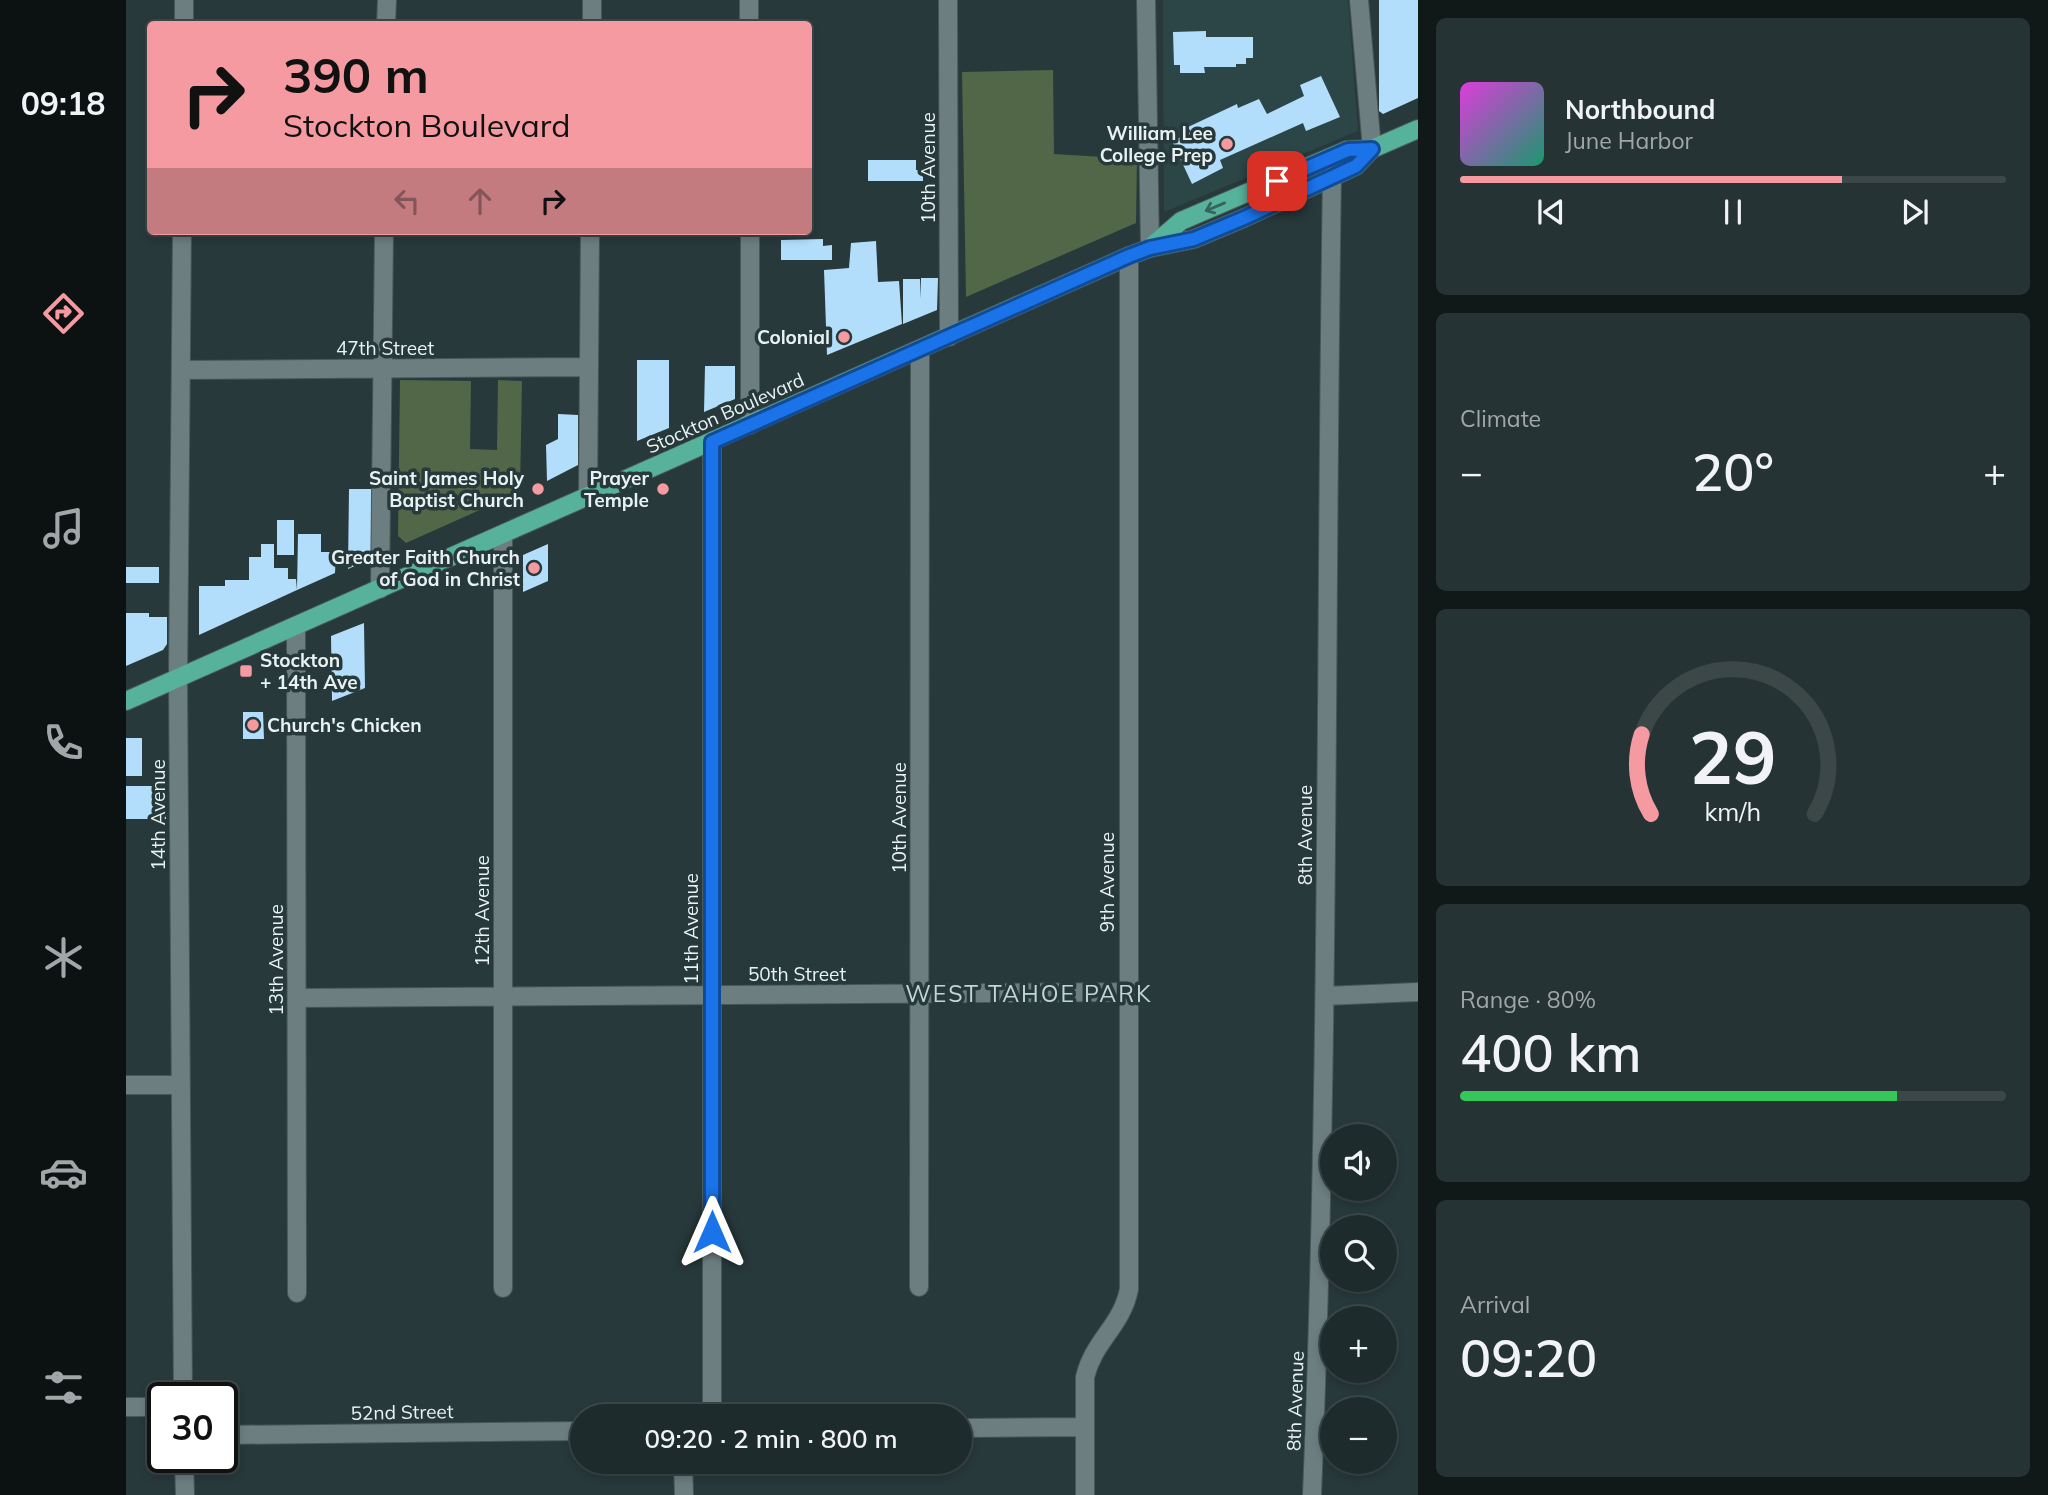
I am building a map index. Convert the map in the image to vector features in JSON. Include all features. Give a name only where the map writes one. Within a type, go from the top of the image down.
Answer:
[{"type":"main road","name":"Stockton Boulevard","points":[[1150,248],[1181,221],[1348,150],[1372,149],[1418,129]]},
{"type":"main road","name":"Stockton Boulevard","points":[[126,701],[1129,256],[1150,248],[1194,239],[1356,166],[1372,149]]},
{"type":"street","points":[[184,0],[184,21]]},
{"type":"street","points":[[386,21],[387,0]]},
{"type":"street","points":[[592,0],[592,21]]},
{"type":"street","points":[[749,0],[749,21]]},
{"type":"street","name":"10th Avenue","points":[[948,0],[949,337]]},
{"type":"street","points":[[1146,0],[1150,248]]},
{"type":"street","points":[[1359,0],[1372,149]]},
{"type":"street","name":"8th Avenue","points":[[1312,1495],[1321,1280],[1332,176]]},
{"type":"street","name":"14th Avenue","points":[[182,235],[178,679],[183,1382]]},
{"type":"street","points":[[380,589],[384,235]]},
{"type":"street","points":[[588,497],[590,235]]},
{"type":"street","points":[[750,235],[750,425]]},
{"type":"street","name":"9th Avenue","points":[[1085,1495],[1085,1377],[1089,1359],[1098,1343],[1122,1313],[1129,1289],[1129,256]]},
{"type":"street","name":"10th Avenue","points":[[919,1287],[920,349]]},
{"type":"street","name":"47th Street","points":[[181,370],[589,367]]},
{"type":"street","name":"11th Avenue","points":[[712,442],[712,1404]]},
{"type":"street","name":"12th Avenue","points":[[503,535],[503,1288]]},
{"type":"street","name":"13th Avenue","points":[[296,626],[298,1293]]},
{"type":"street","name":"50th Street","points":[[297,998],[1129,992]]},
{"type":"street","points":[[1325,996],[1418,992]]},
{"type":"street","points":[[126,1085],[181,1085]]},
{"type":"street","points":[[126,1406],[147,1407]]},
{"type":"street","points":[[972,1428],[1085,1427]]},
{"type":"street","name":"52nd Street","points":[[238,1435],[570,1431]]},
{"type":"street","points":[[184,1473],[185,1495]]},
{"type":"street","points":[[684,1474],[684,1495]]},
{"type":"shaded area","points":[[1163,0],[1348,0],[1358,131],[1164,212]]},
{"type":"green space","points":[[1053,70],[1054,154],[1137,159],[1136,223],[966,297],[962,72]]},
{"type":"green space","points":[[400,380],[471,381],[470,449],[497,450],[498,380],[522,381],[520,492],[406,543],[398,536]]},
{"type":"building","points":[[1379,0],[1418,0],[1418,98],[1383,114],[1379,111]]},
{"type":"building","points":[[1206,31],[1206,37],[1253,37],[1253,58],[1246,58],[1246,64],[1236,64],[1236,67],[1204,67],[1205,73],[1180,73],[1180,65],[1174,65],[1173,32]]},
{"type":"building","points":[[1321,76],[1340,117],[1306,131],[1303,123],[1220,160],[1223,168],[1192,184],[1172,141],[1191,132],[1188,127],[1237,104],[1238,108],[1259,99],[1267,114],[1304,96],[1300,85]]},
{"type":"building","points":[[868,160],[916,160],[916,170],[923,170],[923,181],[868,181]]},
{"type":"building","points":[[823,239],[823,246],[832,245],[832,260],[781,260],[781,240]]},
{"type":"building","points":[[876,241],[878,282],[899,281],[902,324],[827,355],[824,270],[849,268],[851,243]]},
{"type":"building","points":[[921,278],[938,278],[937,310],[903,324],[903,279],[920,279],[921,299]]},
{"type":"building","points":[[637,360],[669,360],[669,428],[637,441]]},
{"type":"building","points":[[705,366],[735,366],[735,399],[704,412]]},
{"type":"building","points":[[558,414],[578,415],[578,465],[547,481],[546,445],[558,439]]},
{"type":"building","points":[[349,489],[373,489],[373,558],[348,569]]},
{"type":"building","points":[[277,520],[294,520],[294,555],[277,555]]},
{"type":"building","points":[[298,534],[321,534],[321,552],[336,552],[335,573],[297,590]]},
{"type":"building","points":[[261,544],[274,544],[274,568],[288,568],[288,579],[296,579],[297,590],[199,635],[199,586],[225,586],[225,580],[249,580],[249,557],[261,557]]},
{"type":"building","points":[[548,544],[548,581],[523,592],[523,555]]},
{"type":"building","points":[[126,567],[159,567],[159,583],[126,583]]},
{"type":"building","points":[[126,613],[149,613],[149,617],[167,617],[167,644],[163,650],[126,666]]},
{"type":"building","points":[[364,623],[365,688],[332,701],[331,636]]},
{"type":"building","points":[[243,712],[263,712],[264,739],[243,739]]},
{"type":"building","points":[[126,738],[142,738],[142,776],[126,776]]},
{"type":"building","points":[[126,786],[163,786],[166,789],[166,819],[126,819]]},
{"type":"place","name":"William Lee College Prep","points":[[1227,144]]},
{"type":"place","name":"Colonial","points":[[844,337]]},
{"type":"place","name":"Saint James Holy Baptist Church","points":[[538,489]]},
{"type":"place","name":"Prayer Temple","points":[[663,489]]},
{"type":"place","name":"Greater Faith Church of God in Christ","points":[[534,568]]},
{"type":"place","name":"Stockton + 14th Ave","points":[[246,671]]},
{"type":"place","name":"Church's Chicken","points":[[253,725]]},
{"type":"district","name":"WEST TAHOE PARK","points":[[1029,993]]},
{"type":"route","points":[[712,1232],[712,442],[1129,256],[1150,248],[1194,239],[1244,218],[1356,166],[1372,149],[1348,150],[1277,181]]}]
